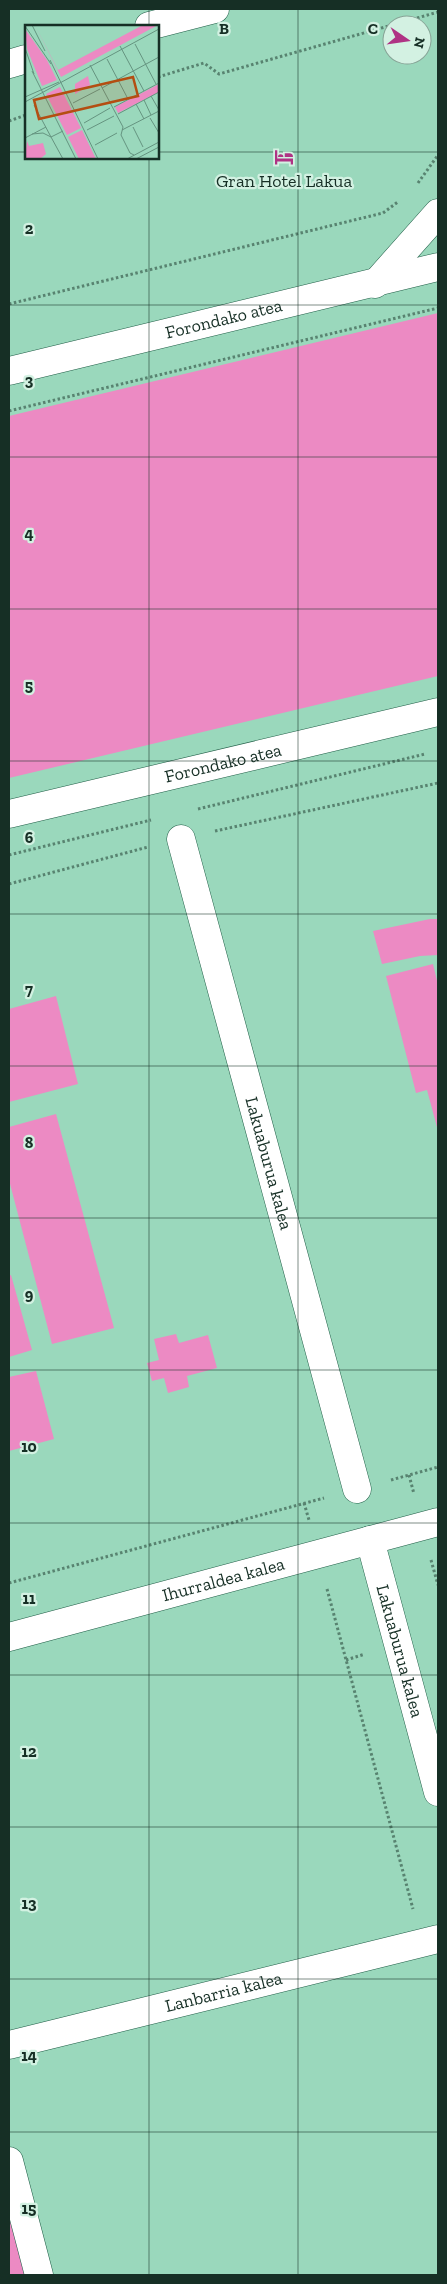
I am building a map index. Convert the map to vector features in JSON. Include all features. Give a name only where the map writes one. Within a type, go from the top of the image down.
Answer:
[{"type":"street","points":[[153,25],[215,9]]},
{"type":"street","points":[[9,64],[25,59]]},
{"type":"street","points":[[375,284],[438,213]]},
{"type":"street","name":"Forondako atea","points":[[9,371],[438,268]]},
{"type":"street","name":"Forondako atea","points":[[9,814],[438,712]]},
{"type":"street","name":"Lakuaburua kalea","points":[[181,839],[357,1489]]},
{"type":"street","name":"Ihurraldea kalea","points":[[9,1637],[438,1522]]},
{"type":"street","name":"Lakuaburua kalea","points":[[370,1540],[438,1792]]},
{"type":"street","name":"Lanbarria kalea","points":[[9,2044],[430,1941]]},
{"type":"street","points":[[9,2161],[39,2275]]},
{"type":"path","points":[[159,77],[204,63],[219,74],[382,28]]},
{"type":"path","points":[[9,120],[25,116]]},
{"type":"path","points":[[418,184],[438,155]]},
{"type":"path","points":[[9,304],[383,213],[405,196]]},
{"type":"path","points":[[9,411],[438,308]]},
{"type":"path","points":[[190,811],[429,753]]},
{"type":"path","points":[[9,884],[181,839],[438,783]]},
{"type":"path","points":[[9,854],[152,820]]},
{"type":"path","points":[[9,1583],[438,1467]]},
{"type":"path","points":[[304,1503],[430,1941]]},
{"type":"shaded area","points":[[438,313],[438,676],[9,778],[9,416]]},
{"type":"shaded area","points":[[438,919],[438,955],[420,956],[382,964],[373,931]]},
{"type":"shaded area","points":[[433,964],[438,985],[438,1131],[427,1090],[416,1093],[386,976]]},
{"type":"shaded area","points":[[56,996],[78,1084],[9,1102],[9,1009]]},
{"type":"shaded area","points":[[56,1114],[114,1328],[52,1344],[9,1180],[9,1127]]},
{"type":"shaded area","points":[[11,1275],[32,1350],[9,1357],[9,1276]]},
{"type":"shaded area","points":[[176,1334],[179,1343],[208,1335],[217,1368],[187,1376],[189,1387],[168,1393],[164,1378],[152,1381],[147,1363],[159,1360],[154,1339]]},
{"type":"shaded area","points":[[36,1371],[54,1439],[9,1451],[9,1377]]},
{"type":"shaded area","points":[[9,2203],[28,2275],[9,2275]]},
{"type":"place","name":"Gran Hotel Lakua","points":[[284,157]]}]
